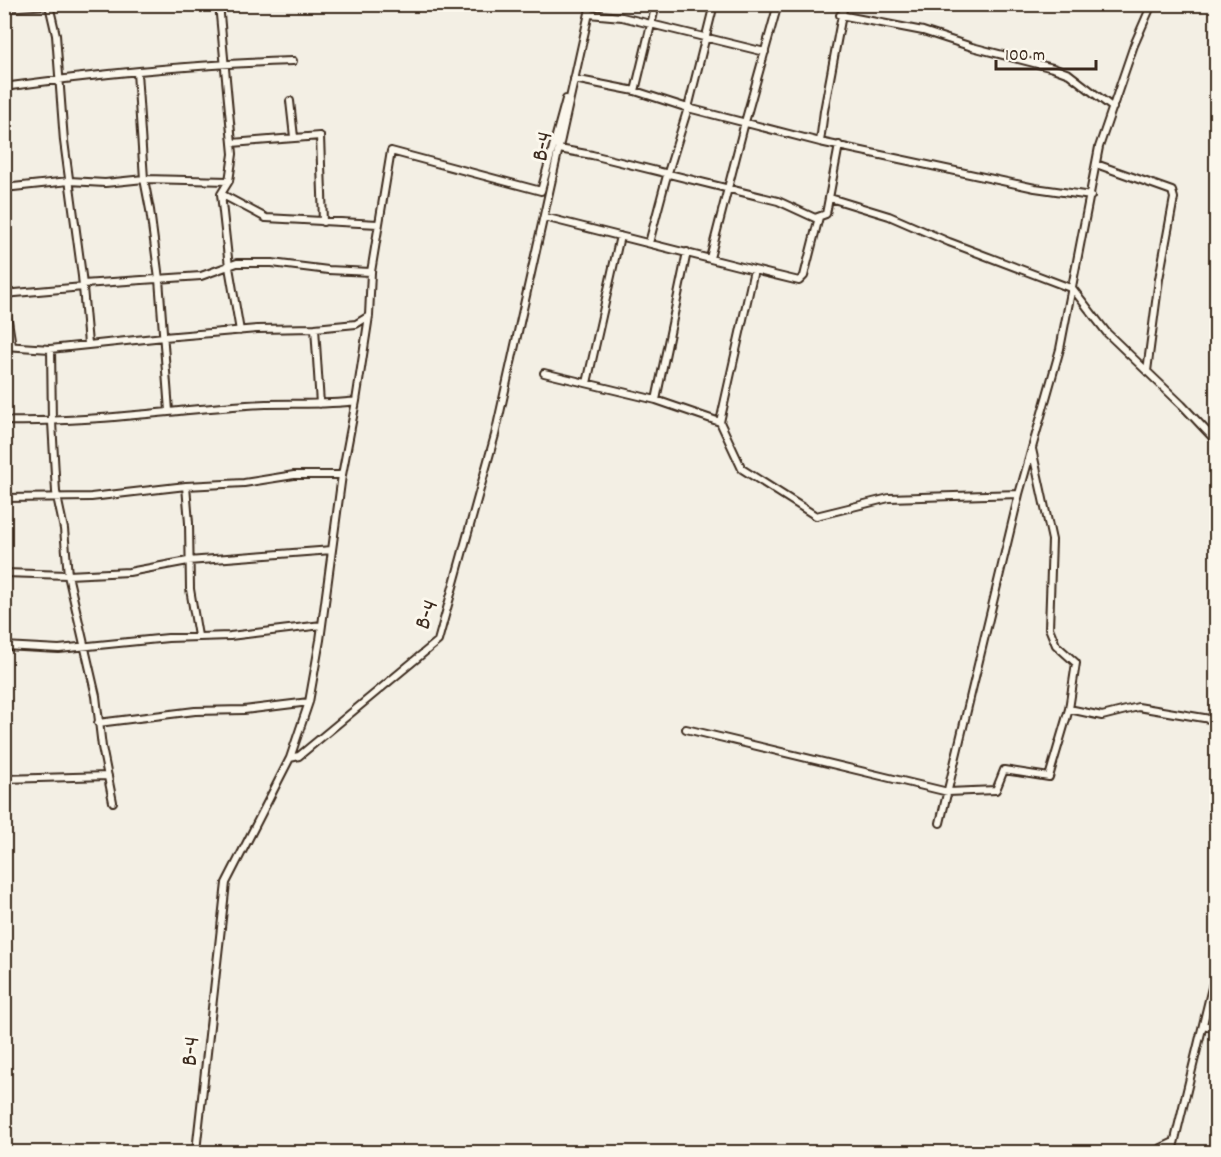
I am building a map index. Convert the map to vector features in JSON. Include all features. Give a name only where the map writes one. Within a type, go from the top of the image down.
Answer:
[{"type":"street","points":[[219,4],[233,154],[230,181],[221,194],[229,267],[240,331]]},
{"type":"street","name":"B-4","points":[[210,1152],[196,1152],[226,883],[290,758],[299,756],[438,641],[495,435],[591,4]]},
{"type":"street","points":[[635,92],[656,4]]},
{"type":"street","points":[[649,243],[667,174],[688,108],[714,4]]},
{"type":"street","points":[[710,258],[778,4]]},
{"type":"street","points":[[820,142],[840,15],[844,4]]},
{"type":"street","points":[[940,823],[1031,446],[1060,349],[1099,147],[1134,45],[1152,4]]},
{"type":"street","points":[[4,8],[49,5],[56,35],[69,181],[88,344]]},
{"type":"street","points":[[840,15],[923,32],[1053,68],[1069,74],[1113,108]]},
{"type":"street","points":[[290,758],[309,702],[322,626],[342,475],[369,316],[370,272],[391,151],[541,191],[588,17],[622,17],[651,26],[765,52]]},
{"type":"street","points":[[4,85],[225,63],[293,61]]},
{"type":"street","points":[[137,72],[144,179],[159,279],[169,411]]},
{"type":"street","points":[[574,79],[635,92],[820,142],[1035,188],[1091,196]]},
{"type":"street","points":[[290,101],[294,137]]},
{"type":"street","points":[[232,143],[320,136],[323,222]]},
{"type":"street","points":[[559,149],[778,201],[815,218],[826,214],[839,145]]},
{"type":"street","points":[[1096,164],[1172,191],[1174,198],[1159,279],[1147,371]]},
{"type":"street","points":[[4,188],[69,181],[105,183],[144,179],[230,181]]},
{"type":"street","points":[[221,194],[266,218],[378,224]]},
{"type":"street","points":[[830,198],[889,216],[949,242],[1073,289],[1107,333],[1216,441]]},
{"type":"street","points":[[544,217],[799,280],[804,276],[819,217]]},
{"type":"street","points":[[587,383],[620,236]]},
{"type":"street","points":[[656,400],[687,252]]},
{"type":"street","points":[[369,316],[357,324],[164,337],[51,349],[8,346],[4,294],[201,276],[237,263],[272,263],[328,270],[370,272]]},
{"type":"street","points":[[754,270],[720,422],[742,469],[816,516],[889,498],[1019,494]]},
{"type":"street","points":[[315,328],[320,404]]},
{"type":"street","points":[[51,349],[52,422],[58,498],[64,529],[68,575],[96,696],[98,723],[113,802]]},
{"type":"street","points":[[544,373],[656,400],[720,422]]},
{"type":"street","points":[[4,421],[52,422],[273,403],[320,404],[356,401]]},
{"type":"street","points":[[686,729],[948,792],[996,790],[1004,770],[1049,777],[1069,709],[1076,663],[1056,645],[1048,628],[1052,540],[1031,446]]},
{"type":"street","points":[[4,498],[91,497],[186,486],[244,483],[294,476],[342,475]]},
{"type":"street","points":[[186,486],[190,589],[198,636]]},
{"type":"street","points":[[4,573],[68,575],[129,572],[188,561],[332,550]]},
{"type":"street","points":[[4,646],[59,649],[198,636],[230,636],[322,626]]},
{"type":"street","points":[[98,723],[195,711],[244,710],[309,702]]},
{"type":"street","points":[[1069,709],[1101,716],[1138,707],[1216,720]]},
{"type":"street","points":[[4,779],[108,776]]},
{"type":"street","points":[[1172,1152],[1216,971]]},
{"type":"street","points":[[1203,1025],[1216,1028]]},
{"type":"street","points":[[1153,1152],[1174,1142]]}]
